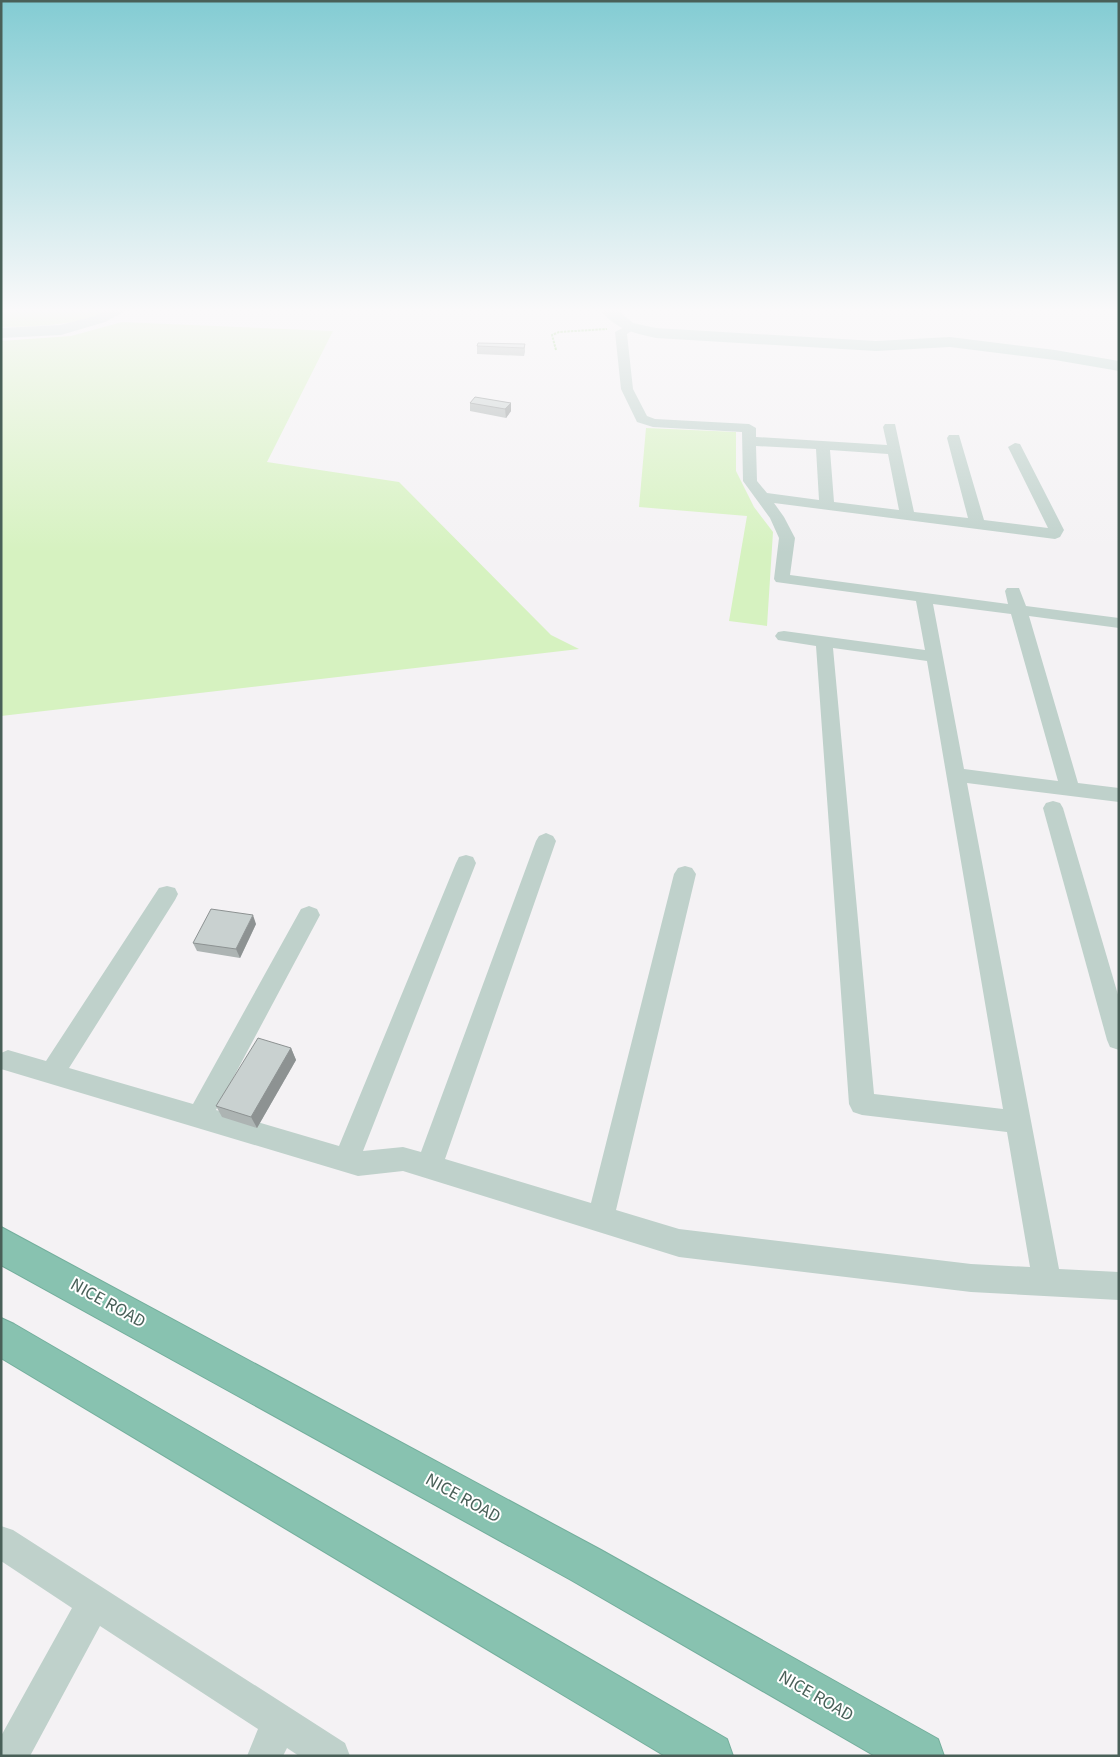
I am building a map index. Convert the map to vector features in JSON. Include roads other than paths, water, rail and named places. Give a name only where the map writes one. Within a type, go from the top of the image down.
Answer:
[{"type":"highway","name":"NICE ROAD","points":[[1,1245],[586,1565],[921,1756]]},
{"type":"highway","points":[[1,1337],[710,1756]]},
{"type":"street","points":[[627,389],[642,419],[653,423],[749,428],[750,481],[777,517],[787,538],[782,579],[1019,610],[1117,626]]},
{"type":"street","points":[[890,427],[907,515]]},
{"type":"street","points":[[954,438],[977,524]]},
{"type":"street","points":[[749,441],[894,450]]},
{"type":"street","points":[[823,445],[827,505]]},
{"type":"street","points":[[762,496],[1055,534],[1056,530],[1015,447]]},
{"type":"street","points":[[1014,591],[1070,789]]},
{"type":"street","points":[[924,598],[1048,1282]]},
{"type":"street","points":[[784,636],[934,657]]},
{"type":"street","points":[[824,642],[862,1104],[1018,1122]]},
{"type":"street","points":[[956,775],[1119,795]]},
{"type":"street","points":[[1053,808],[1119,1040]]},
{"type":"street","points":[[429,1167],[546,841]]},
{"type":"street","points":[[346,1161],[466,863]]},
{"type":"street","points":[[600,1219],[685,874]]},
{"type":"street","points":[[51,1074],[167,894]]},
{"type":"street","points":[[199,1117],[309,915]]},
{"type":"street","points":[[8,1061],[358,1164],[404,1159],[679,1243],[971,1278],[1119,1286]]},
{"type":"street","points":[[1,1542],[332,1756]]},
{"type":"street","points":[[10,1756],[94,1602]]},
{"type":"street","points":[[265,1756],[280,1721]]}]
